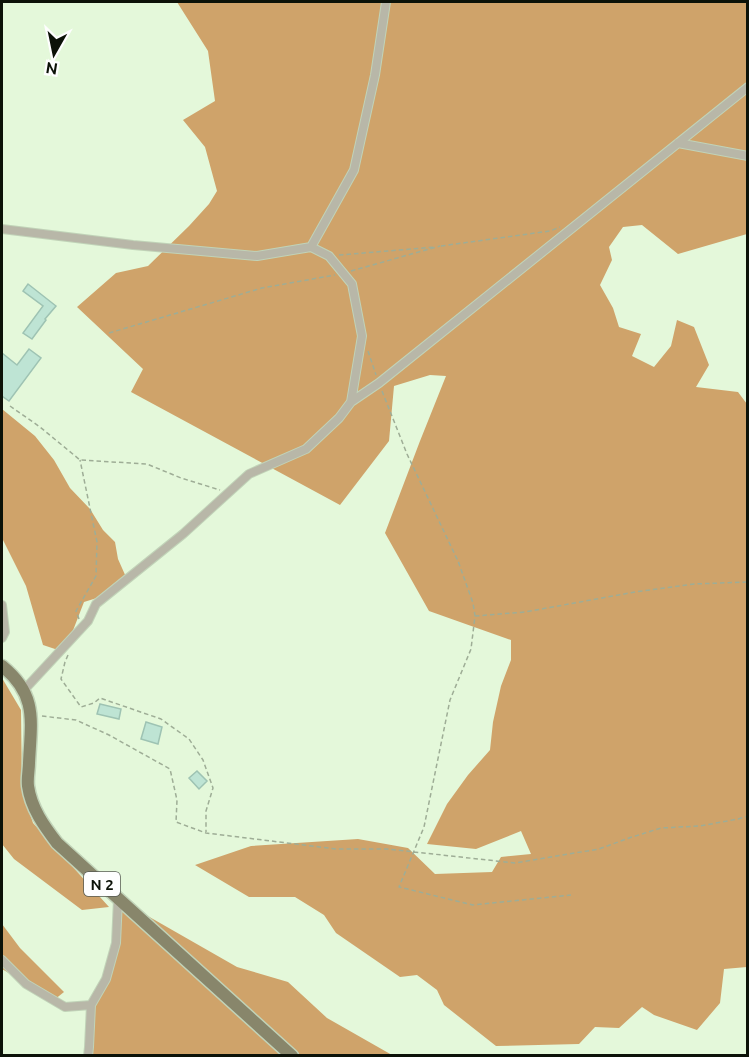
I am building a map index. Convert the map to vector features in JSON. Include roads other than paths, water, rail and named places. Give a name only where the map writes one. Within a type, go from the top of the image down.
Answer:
[{"type":"main road","name":"N 2","points":[[2,666],[24,690],[32,714],[28,786],[37,815],[57,843],[292,1056]]},
{"type":"street","points":[[311,247],[354,170],[375,75],[386,2]]},
{"type":"street","points":[[24,690],[88,621],[96,604],[176,541],[249,474],[306,449],[339,418],[351,402],[379,383],[747,87]]},
{"type":"street","points":[[678,143],[747,156]]},
{"type":"street","points":[[2,228],[133,245],[257,256],[311,247],[329,256],[352,284],[362,336],[351,402]]},
{"type":"street","points":[[2,604],[5,632],[2,638]]},
{"type":"street","points":[[87,1056],[91,1005],[106,979],[116,943],[118,898]]},
{"type":"street","points":[[2,960],[26,984],[65,1007],[91,1005]]}]
